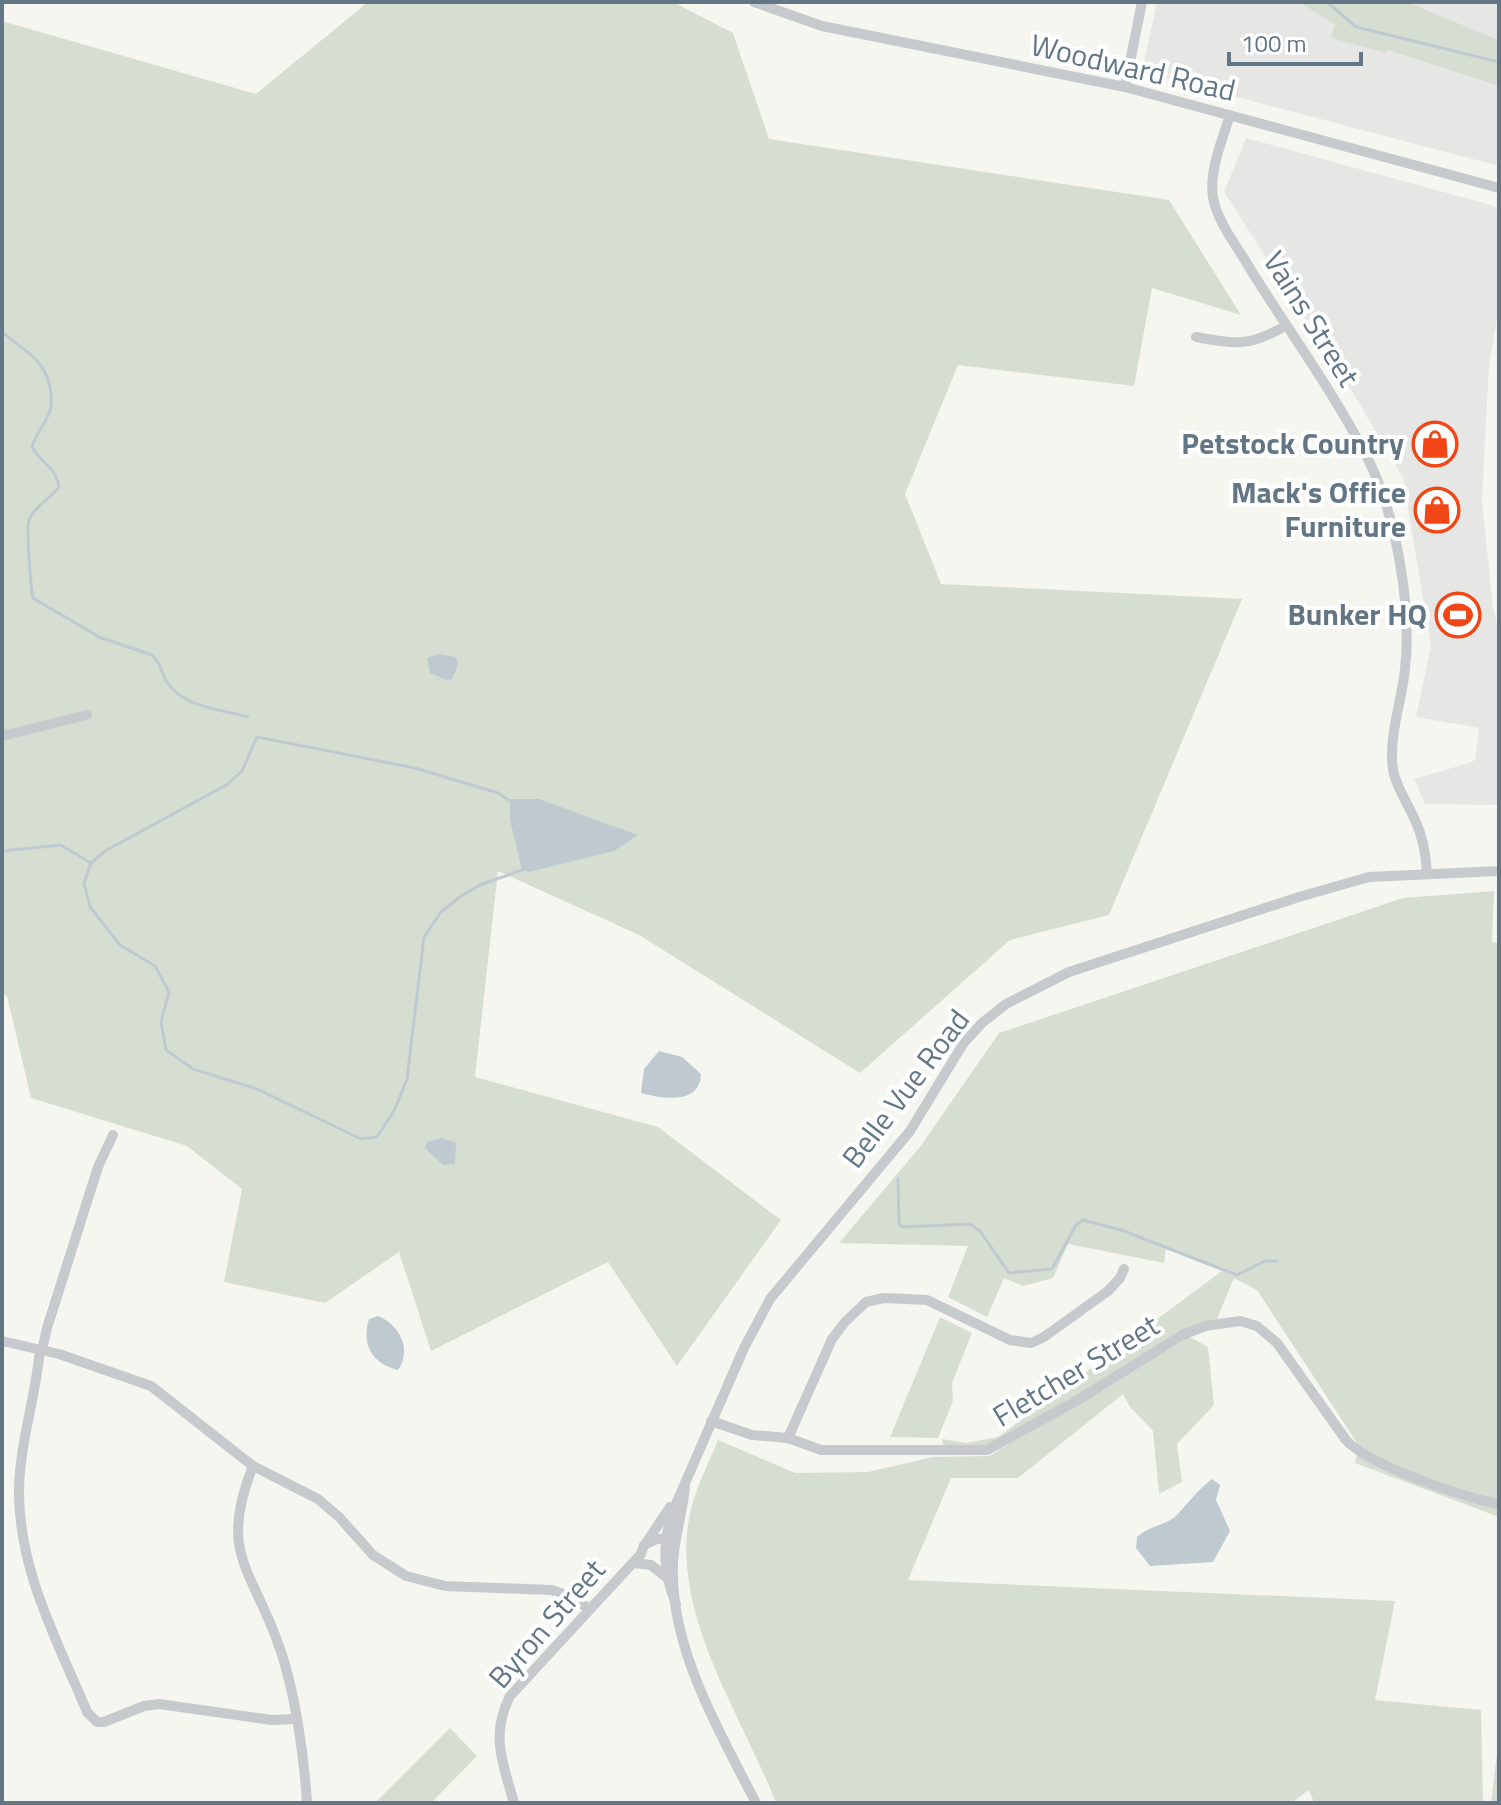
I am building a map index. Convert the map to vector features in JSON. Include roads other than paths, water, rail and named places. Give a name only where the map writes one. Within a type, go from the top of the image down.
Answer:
[{"type":"street","name":"Woodward Road","points":[[754,2],[833,28],[1125,87],[1499,188]]},
{"type":"street","points":[[1125,87],[1142,2]]},
{"type":"street","name":"Vains Street","points":[[1230,115],[1213,176],[1216,209],[1360,444],[1374,471],[1386,507],[1399,569],[1407,633],[1392,767],[1421,833],[1427,873]]},
{"type":"street","points":[[1196,337],[1246,343],[1264,338],[1285,326]]},
{"type":"street","points":[[2,736],[87,715]]},
{"type":"street","name":"Belle Vue Road","points":[[671,1543],[686,1483],[711,1421],[770,1299],[910,1131],[963,1044],[982,1023],[1031,989],[1069,972],[1299,897],[1369,877],[1499,871]]},
{"type":"street","points":[[113,1135],[98,1167],[41,1349],[20,1477],[24,1545],[37,1594],[87,1712],[97,1722],[159,1704],[272,1720],[295,1719]]},
{"type":"street","points":[[788,1438],[832,1339],[866,1302],[884,1298],[927,1300],[1010,1340],[1031,1343],[1108,1291],[1124,1269]]},
{"type":"street","name":"Fletcher Street","points":[[711,1421],[752,1435],[788,1438],[821,1450],[987,1450],[1078,1400],[1182,1335],[1219,1323],[1240,1321],[1257,1326],[1277,1343],[1346,1440],[1358,1452],[1402,1472],[1499,1504]]},
{"type":"street","points":[[2,1341],[41,1349],[151,1386],[253,1466],[318,1499],[373,1555],[406,1576],[445,1586],[552,1590],[574,1598],[589,1609]]},
{"type":"street","points":[[253,1466],[240,1498],[238,1540],[245,1569],[279,1644],[304,1766],[307,1803]]},
{"type":"street","name":"Belle Vue Road","points":[[676,1604],[666,1577],[677,1498],[686,1483]]},
{"type":"street","name":"Byron Street","points":[[514,1803],[500,1755],[500,1718],[517,1686],[639,1554],[677,1498]]},
{"type":"street","points":[[671,1543],[676,1604],[688,1654],[703,1697],[756,1803]]},
{"type":"street","name":"Byron Street","points":[[639,1554],[671,1543]]},
{"type":"street","name":"Byron Street","points":[[639,1554],[666,1577]]},
{"type":"waterway","points":[[1327,2],[1356,27],[1499,62]]},
{"type":"waterway","points":[[2,332],[41,365],[51,394],[49,412],[32,447],[55,474],[59,487],[29,520],[33,598],[99,637],[152,655],[167,682],[183,697],[203,706],[248,717]]},
{"type":"waterway","points":[[507,799],[498,793],[415,768],[257,737],[242,771],[228,784],[105,851],[91,863],[84,883],[90,907],[120,945],[155,966],[169,992],[161,1022],[166,1050],[193,1069],[257,1089],[361,1139],[377,1137],[395,1109],[407,1079],[424,937],[441,912],[461,896],[480,885],[522,870]]},
{"type":"waterway","points":[[2,851],[61,845],[89,862]]},
{"type":"waterway","points":[[898,1179],[899,1223],[902,1227],[970,1224],[980,1231],[1009,1273],[1052,1269],[1076,1225],[1083,1220],[1124,1231],[1237,1275],[1265,1261],[1277,1261]]},
{"type":"place","name":"Petstock Country","points":[[1435,444]]},
{"type":"place","name":"Mack's Office Furniture","points":[[1437,510]]},
{"type":"place","name":"Bunker HQ","points":[[1458,615]]}]
